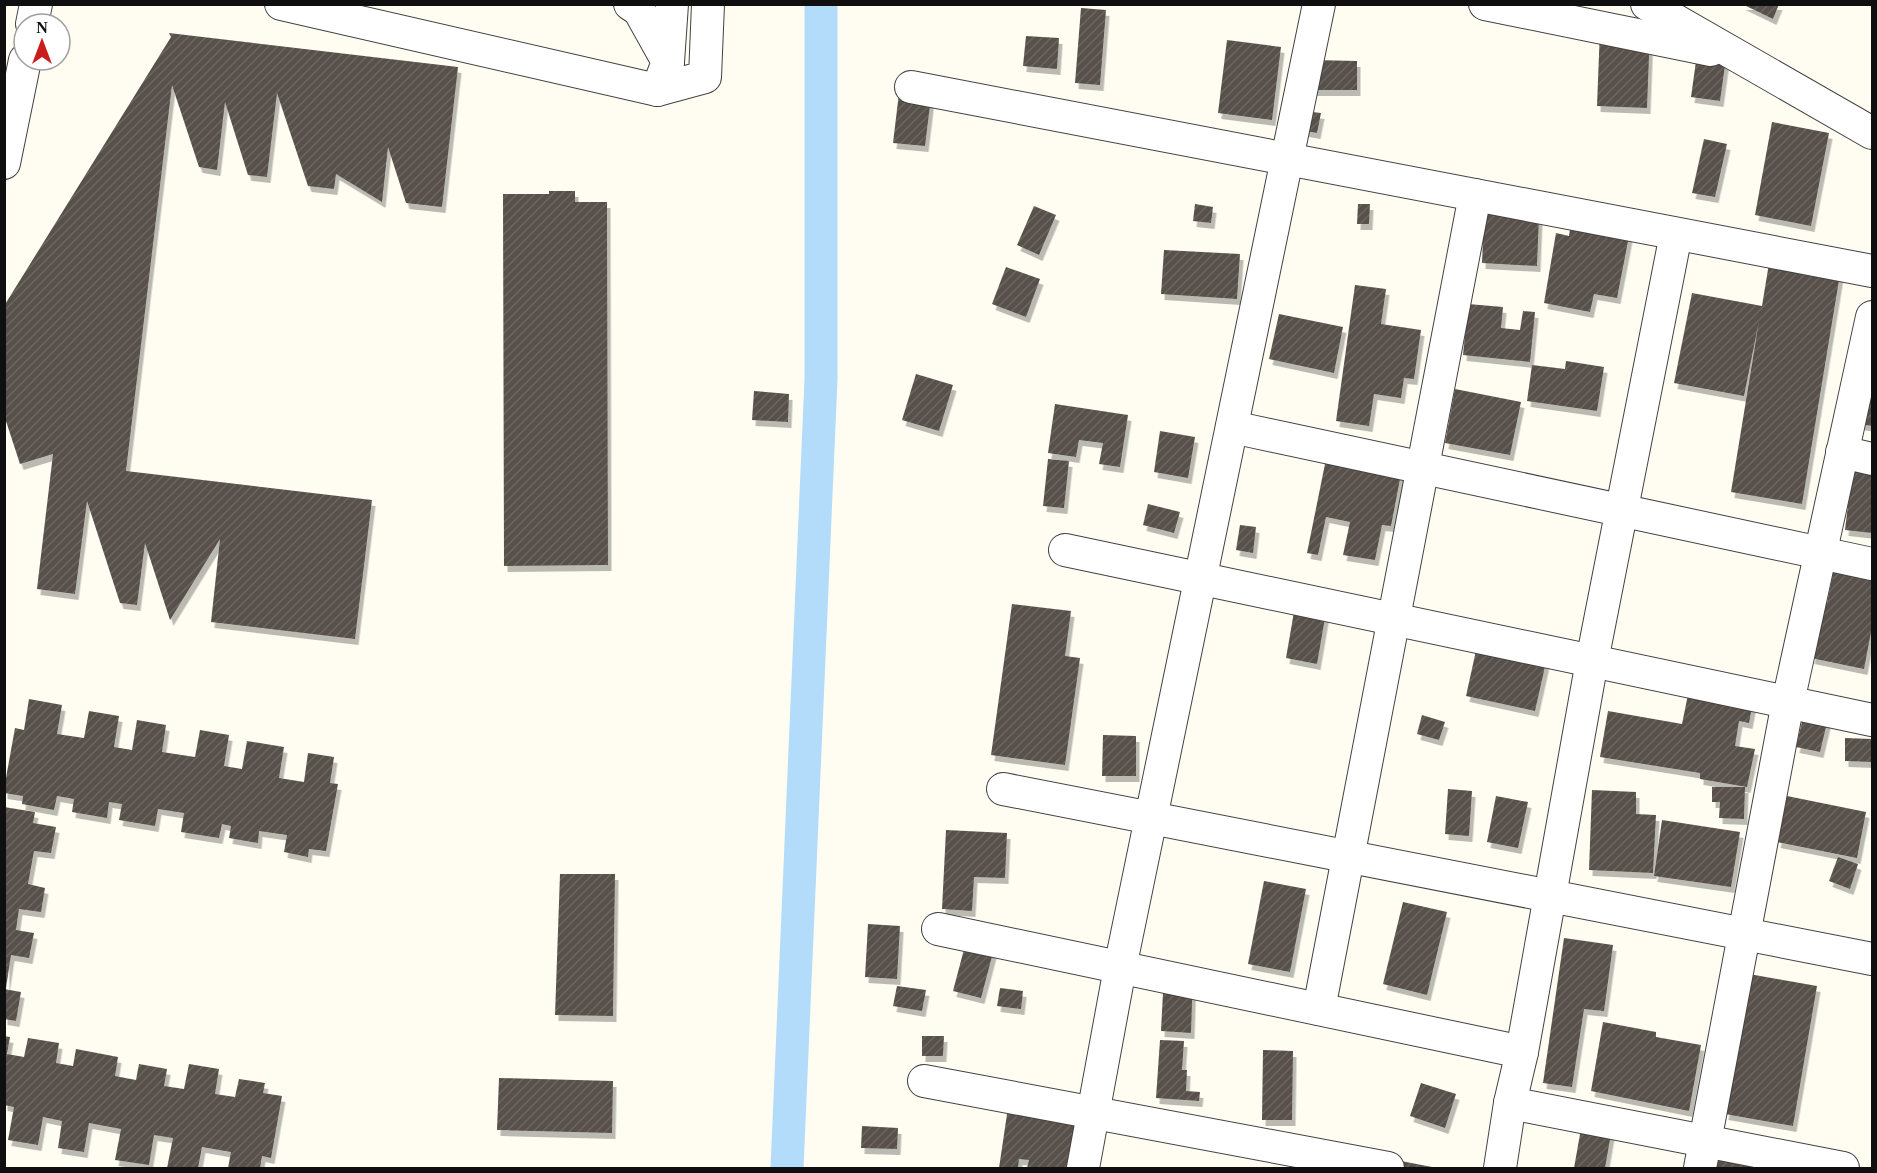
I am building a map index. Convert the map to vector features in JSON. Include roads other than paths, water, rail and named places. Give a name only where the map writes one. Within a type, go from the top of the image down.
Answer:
[{"type":"street","points":[[281,4],[663,76],[705,77],[708,4]]},
{"type":"street","points":[[630,4],[639,10],[663,76]]},
{"type":"street","points":[[663,76],[672,4]]},
{"type":"street","points":[[1083,1168],[1120,968],[1319,4]]},
{"type":"street","points":[[1485,4],[1736,56]]},
{"type":"street","points":[[1647,4],[1872,133]]},
{"type":"street","points":[[4,163],[23,72]]},
{"type":"street","points":[[911,87],[1872,272]]},
{"type":"street","points":[[1319,1009],[1476,195]]},
{"type":"street","points":[[1500,1168],[1592,661],[1676,234]]},
{"type":"street","points":[[1702,1155],[1788,702],[1872,317]]},
{"type":"street","points":[[1232,427],[1872,564]]},
{"type":"street","points":[[1842,452],[1872,459]]},
{"type":"street","points":[[1065,550],[1872,720]]},
{"type":"street","points":[[1003,789],[1872,959]]},
{"type":"street","points":[[938,929],[1522,1052]]},
{"type":"street","points":[[924,1081],[1388,1168]]},
{"type":"street","points":[[1510,1103],[1702,1155],[1843,1168]]},
{"type":"waterway","points":[[787,1168],[821,379],[821,4]]}]
